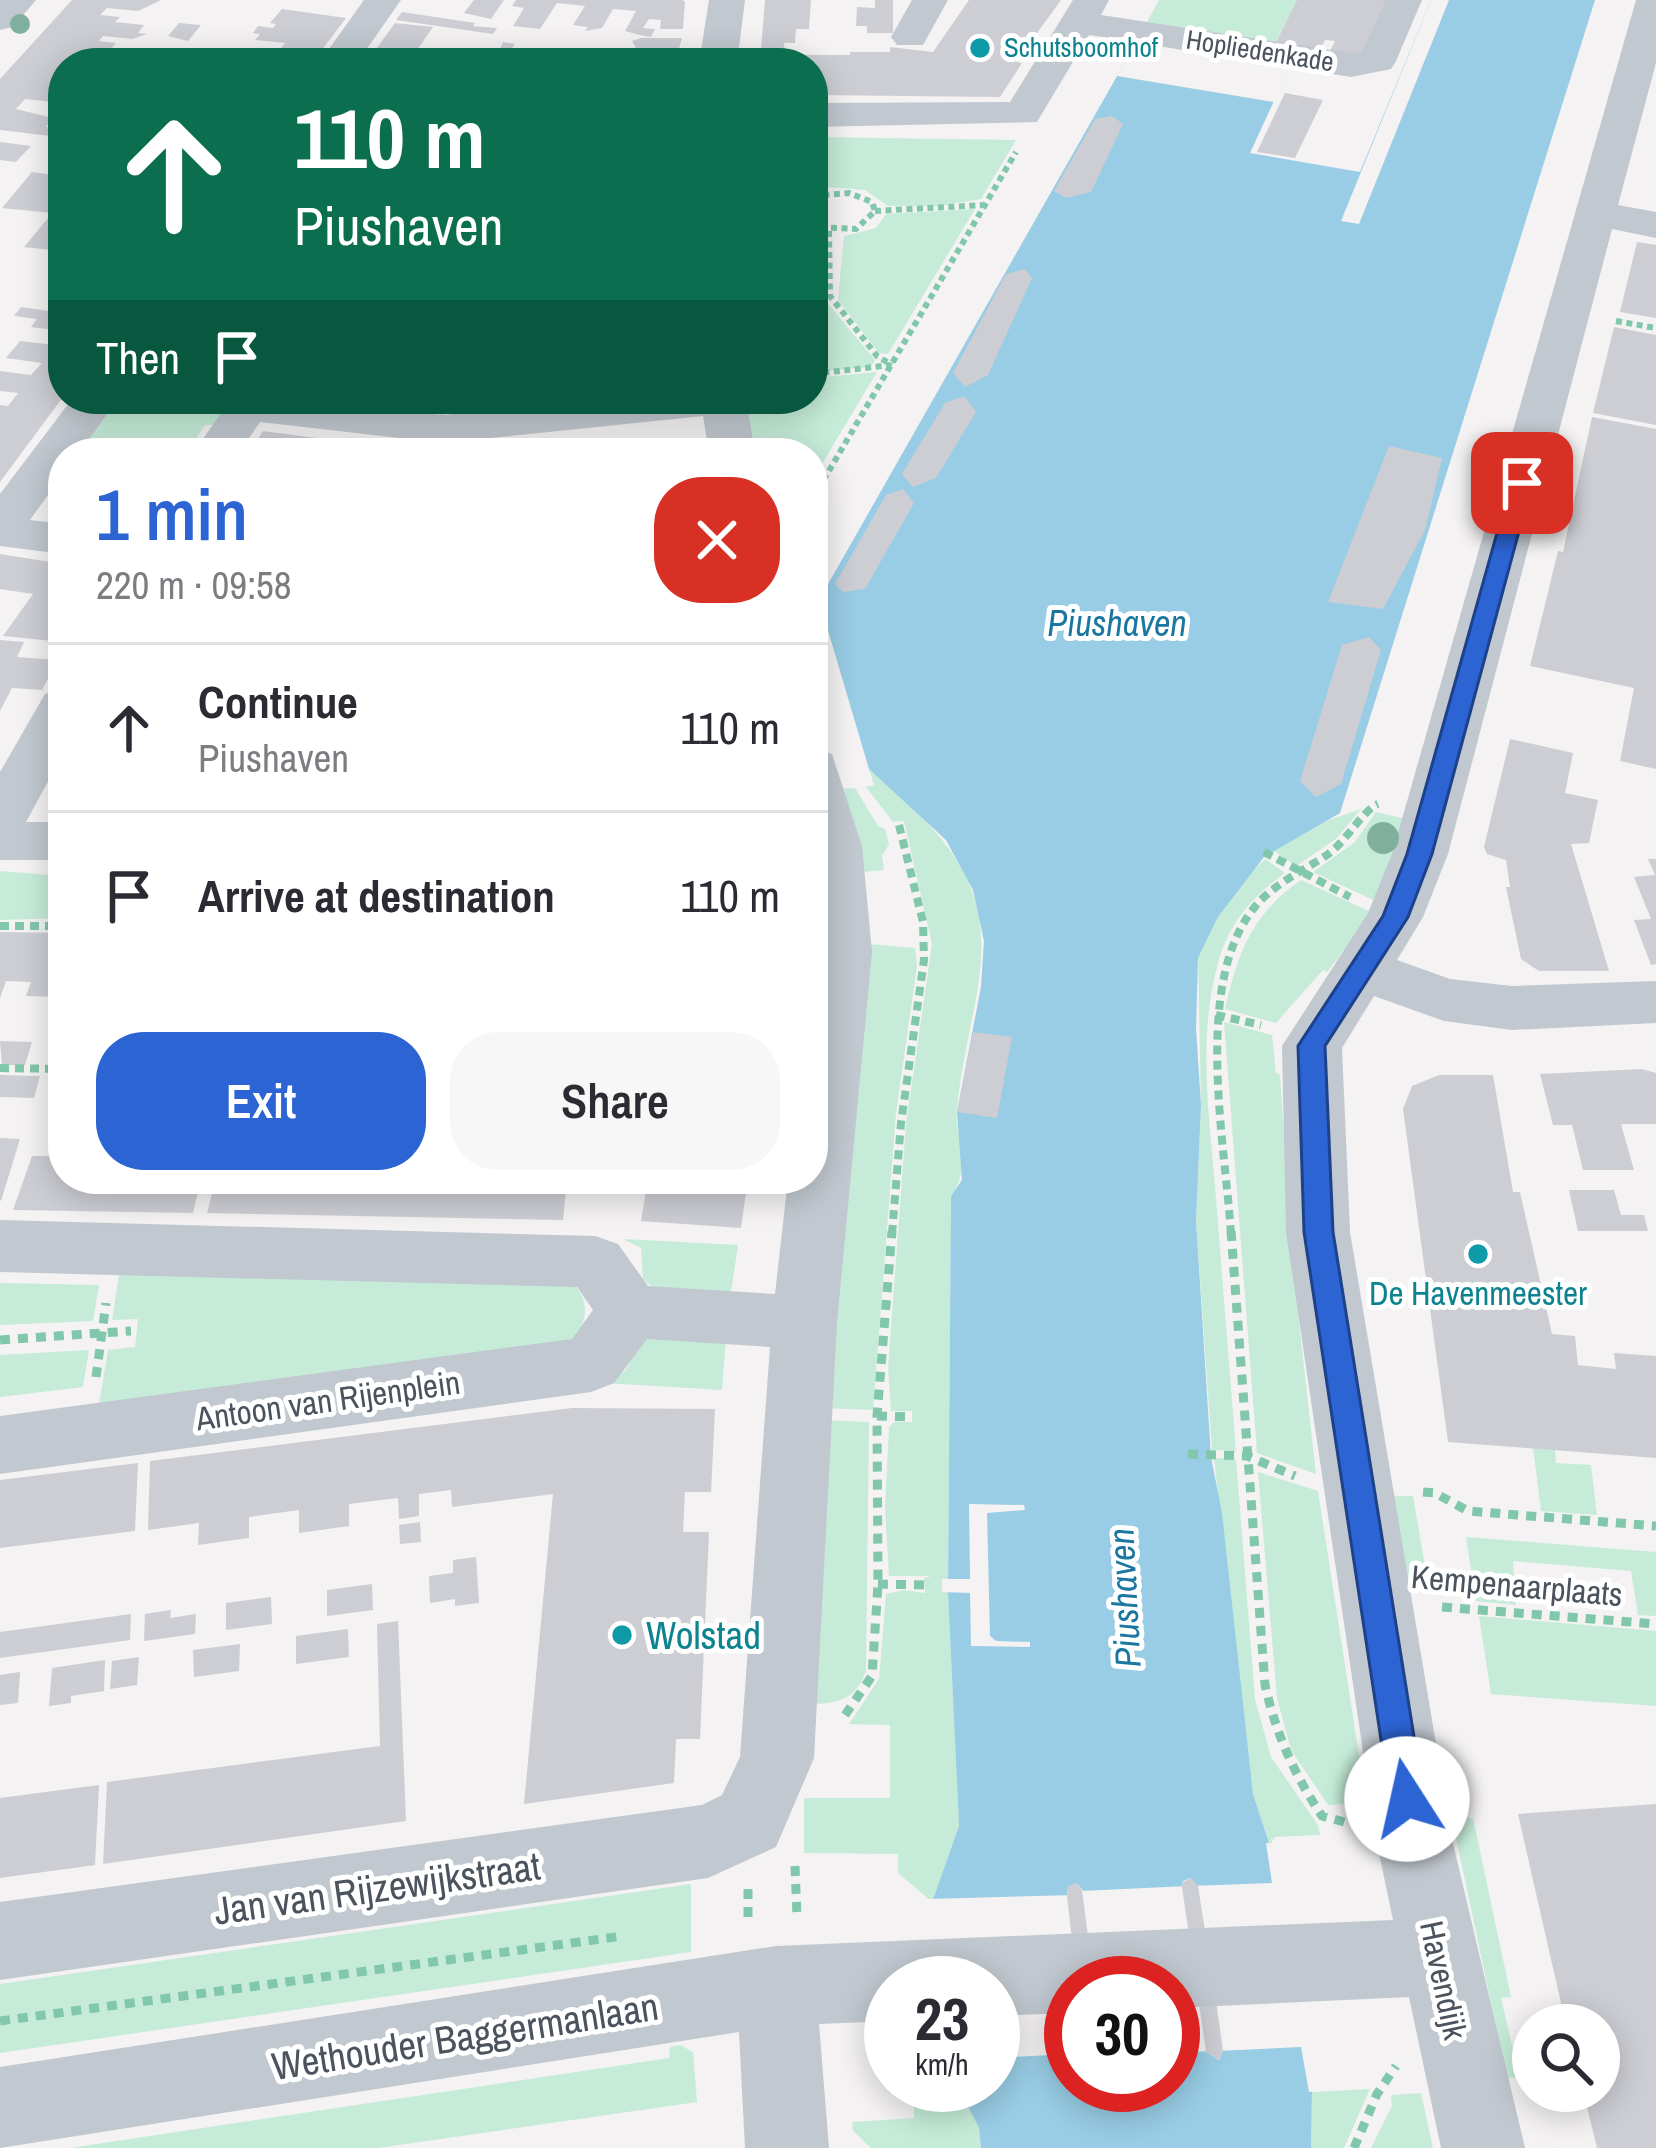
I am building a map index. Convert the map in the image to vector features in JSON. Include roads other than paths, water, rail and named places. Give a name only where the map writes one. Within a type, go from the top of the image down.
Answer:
[{"type":"street","points":[[0,19],[18,0]]},
{"type":"street","points":[[349,48],[383,0]]},
{"type":"street","points":[[720,48],[727,0]]},
{"type":"street","points":[[910,37],[930,0]]},
{"type":"street","name":"Hopliedenkade","points":[[1084,11],[1351,65],[1378,62],[1404,0]]},
{"type":"street","points":[[1654,0],[1420,854],[1395,917],[1362,969],[1444,1000],[1512,1008],[1656,1002]]},
{"type":"street","points":[[828,115],[1022,114],[1084,11]]},
{"type":"street","points":[[1597,214],[1656,225]]},
{"type":"street","points":[[313,414],[443,428],[578,414]]},
{"type":"street","points":[[48,463],[0,529],[48,537]]},
{"type":"street","points":[[0,820],[48,733]]},
{"type":"street","points":[[0,841],[48,841]]},
{"type":"street","points":[[828,872],[843,952],[828,1095]]},
{"type":"street","name":"Havendijk","points":[[1362,969],[1312,1046],[1318,1232],[1373,1601],[1439,1957],[1483,2148]]},
{"type":"street","points":[[0,1246],[595,1262],[630,1311],[804,1323],[818,1194]]},
{"type":"street","name":"Antoon van Rijenplein","points":[[0,1445],[591,1364],[630,1311]]},
{"type":"street","name":"Jan van Rijzewijkstraat","points":[[0,1941],[708,1841],[763,1790],[804,1323]]},
{"type":"street","points":[[751,1947],[787,2148]]},
{"type":"street","name":"Wethouder Baggermanlaan","points":[[0,2108],[751,1947],[931,1979],[1439,1957]]},
{"type":"water","name":"Piushaven","points":[[1431,0],[1595,0],[1340,813],[1264,857],[1218,917],[1198,958],[1201,1105],[1196,1221],[1211,1457],[1222,1513],[1253,1794],[1269,1843],[1312,2092],[1311,2148],[981,2148],[971,2112],[1020,2112],[1020,1956],[973,1956],[932,1902],[959,1826],[948,1592],[951,1196],[962,1180],[957,1112],[981,987],[984,941],[973,890],[946,840],[869,769],[828,630],[828,584],[1137,41],[1290,66],[1250,153],[1360,172]]},
{"type":"place","name":"Schutsboomhof","points":[[980,48]]},
{"type":"place","name":"De Havenmeester","points":[[1478,1254]]},
{"type":"place","name":"Wolstad","points":[[622,1635]]}]
